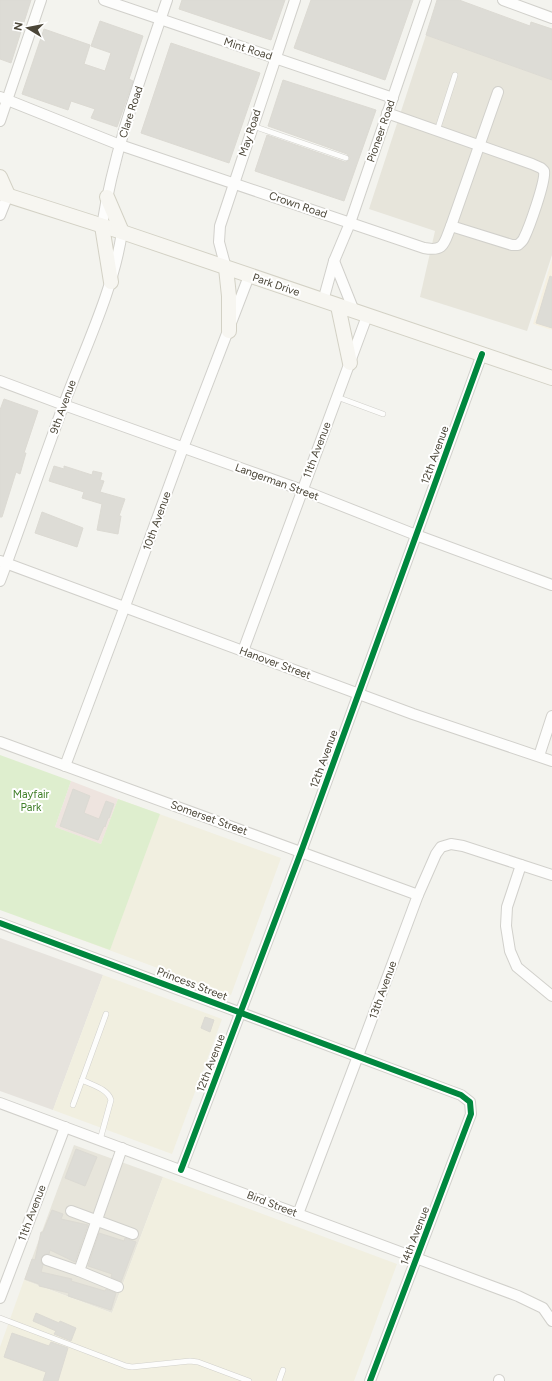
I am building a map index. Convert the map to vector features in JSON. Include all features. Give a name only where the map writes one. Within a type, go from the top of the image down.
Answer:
[{"type":"street","points":[[0,121],[3,98],[41,0]]},
{"type":"street","name":"Mint Road","points":[[104,0],[392,98]]},
{"type":"street","name":"Clare Road","points":[[102,226],[106,197],[120,145],[167,0]]},
{"type":"street","name":"May Road","points":[[226,268],[220,248],[220,226],[295,0]]},
{"type":"street","name":"Pioneer Road","points":[[323,301],[334,261],[350,223],[426,0]]},
{"type":"street","points":[[503,0],[552,18]]},
{"type":"street","name":"Crown Road","points":[[3,98],[120,145],[433,250],[440,248],[443,245],[451,226],[498,92]]},
{"type":"street","points":[[387,113],[532,164],[544,171],[545,175],[524,240],[518,245],[512,245],[451,226]]},
{"type":"street","points":[[0,177],[4,194],[0,216]]},
{"type":"street","name":"Park Drive","points":[[4,194],[122,232],[552,378]]},
{"type":"street","points":[[106,197],[122,232]]},
{"type":"street","points":[[102,226],[111,282]]},
{"type":"street","name":"9th Avenue","points":[[0,581],[3,562],[111,282],[120,247],[122,232]]},
{"type":"street","points":[[334,261],[354,311]]},
{"type":"street","points":[[226,268],[229,296],[229,331]]},
{"type":"street","name":"10th Avenue","points":[[65,766],[183,448],[249,276]]},
{"type":"street","points":[[338,306],[350,363]]},
{"type":"street","name":"11th Avenue","points":[[243,651],[367,316]]},
{"type":"street","name":"12th Avenue","points":[[181,1170],[301,852],[482,354]]},
{"type":"street","name":"Langerman Street","points":[[0,381],[302,490],[416,535],[552,585]]},
{"type":"street","name":"Hanover Street","points":[[3,562],[125,606],[358,694],[458,730],[552,761]]},
{"type":"street","points":[[539,756],[552,716]]},
{"type":"street","name":"Somerset Street","points":[[0,742],[418,895]]},
{"type":"street","name":"13th Avenue","points":[[298,1214],[418,895],[436,854],[441,847],[456,844],[552,876]]},
{"type":"street","points":[[521,865],[507,906],[506,926],[510,951],[517,967],[552,996]]},
{"type":"street","name":"Princess Street","points":[[0,922],[461,1095],[466,1099]]},
{"type":"street","name":"14th Avenue","points":[[370,1381],[471,1114],[470,1102],[466,1099]]},
{"type":"street","name":"Bird Street","points":[[0,1102],[518,1296],[543,1308],[552,1321]]},
{"type":"street","name":"11th Avenue","points":[[0,1298],[2,1285],[65,1127]]},
{"type":"street","points":[[79,1271],[122,1148]]},
{"type":"street","points":[[71,1211],[133,1234]]},
{"type":"street","points":[[47,1260],[118,1287]]},
{"type":"lane","points":[[437,131],[454,75]]},
{"type":"lane","points":[[253,126],[346,158]]},
{"type":"lane","points":[[337,397],[382,414]]},
{"type":"lane","points":[[73,1105],[106,1014]]},
{"type":"lane","points":[[82,1080],[110,1095],[111,1100],[100,1140]]},
{"type":"lane","points":[[0,1318],[126,1366],[198,1362],[249,1381]]},
{"type":"lane","points":[[279,1381],[283,1370]]},
{"type":"shaded area","points":[[426,35],[552,80],[552,255],[527,331],[420,297],[435,231],[369,209]]},
{"type":"shaded area","points":[[552,259],[552,330],[533,324]]},
{"type":"shaded area","points":[[71,781],[118,799],[101,844],[55,827]]},
{"type":"shaded area","points":[[118,799],[281,858],[231,995],[22,918],[55,827],[101,843]]},
{"type":"shaded area","points":[[0,938],[103,975],[53,1110],[0,1091]]},
{"type":"shaded area","points":[[103,975],[222,1019],[172,1154],[53,1110]]},
{"type":"shaded area","points":[[74,1145],[163,1177],[112,1313],[24,1280]]},
{"type":"shaded area","points":[[163,1177],[397,1264],[354,1381],[0,1381],[0,1347],[24,1280],[112,1313]]},
{"type":"green space","name":"Mayfair Park","points":[[0,755],[71,781],[55,827],[101,844],[118,799],[160,814],[110,950],[0,910]]},
{"type":"building","points":[[0,0],[31,0],[11,63],[0,59]]},
{"type":"building","points":[[182,0],[285,0],[271,40],[179,9]]},
{"type":"building","points":[[311,0],[413,0],[385,80],[294,48]]},
{"type":"building","points":[[437,0],[459,0],[530,26],[531,22],[552,29],[552,80],[426,35]]},
{"type":"building","points":[[100,21],[143,36],[129,79],[133,81],[117,127],[91,118],[95,109],[71,101],[68,110],[22,94],[44,29],[90,45],[84,64],[105,71],[111,53],[91,46]]},
{"type":"building","points":[[171,43],[260,73],[229,163],[141,133]]},
{"type":"building","points":[[283,80],[376,110],[344,201],[255,171],[267,135],[345,162],[350,159],[347,154],[268,126]]},
{"type":"building","points":[[550,276],[552,277],[552,328],[536,323]]},
{"type":"building","points":[[4,399],[38,411],[24,453],[26,453],[20,474],[16,472],[2,517],[0,517],[0,410]]},
{"type":"building","points":[[54,466],[64,469],[64,466],[92,475],[93,471],[102,473],[100,480],[104,481],[100,492],[125,499],[119,516],[121,516],[118,534],[97,530],[102,504],[82,498],[84,492],[49,481]]},
{"type":"building","points":[[42,512],[83,528],[77,547],[35,533]]},
{"type":"building","points":[[73,789],[90,796],[84,813],[99,819],[106,801],[114,804],[98,840],[60,826]]},
{"type":"building","points":[[205,1017],[214,1020],[210,1032],[201,1028]]},
{"type":"building","points":[[76,1149],[97,1157],[85,1186],[65,1178]]},
{"type":"building","points":[[52,1210],[63,1214],[61,1219],[88,1225],[75,1262],[50,1250],[49,1254],[45,1254],[41,1258],[43,1265],[41,1272],[72,1279],[71,1281],[105,1291],[106,1289],[116,1293],[111,1310],[68,1296],[69,1293],[39,1286],[39,1284],[25,1279],[32,1259],[35,1260],[41,1232],[43,1232]]},
{"type":"building","points":[[99,1233],[124,1241],[125,1238],[136,1242],[121,1282],[111,1277],[112,1274],[88,1266]]},
{"type":"building","points":[[36,1313],[59,1323],[60,1321],[76,1328],[71,1341],[54,1334],[56,1331],[33,1321]]},
{"type":"building","points":[[12,1333],[49,1346],[51,1342],[68,1348],[58,1381],[43,1381],[46,1372],[4,1357]]},
{"type":"cycle path","points":[[181,1170],[301,852],[482,354]]},
{"type":"cycle path","points":[[0,923],[461,1095],[470,1102],[471,1114],[370,1381]]}]
